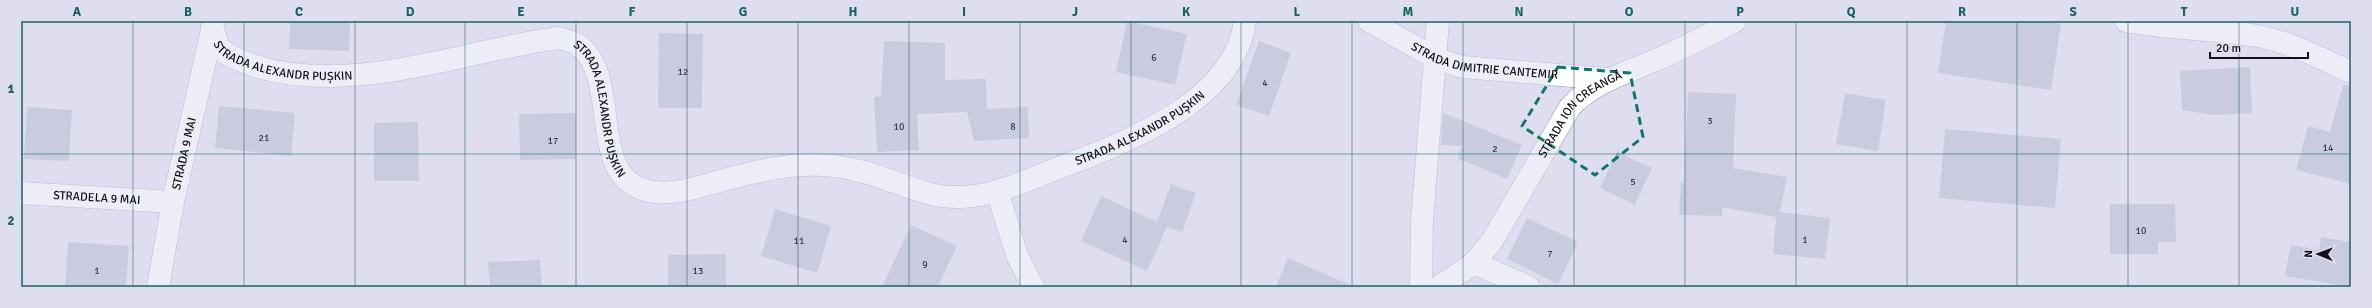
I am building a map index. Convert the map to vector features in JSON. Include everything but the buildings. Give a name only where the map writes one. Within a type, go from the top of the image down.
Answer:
[{"type":"street","name":"STRADA DIMITRIE CANTEMIR","points":[[1369,21],[1437,59],[1463,67],[1607,79]]},
{"type":"street","points":[[1421,287],[1422,220],[1437,59],[1438,21]]},
{"type":"street","name":"STRADA ION CREANGĂ","points":[[1439,287],[1474,263],[1492,241],[1570,107],[1584,93],[1607,79],[1659,59],[1735,21]]},
{"type":"street","points":[[2126,21],[2175,29],[2214,29],[2264,37],[2351,72]]},
{"type":"street","name":"STRADA ALEXANDR PUȘKIN","points":[[213,25],[221,49],[240,61],[275,72],[315,76],[356,75],[377,72],[558,38],[577,43],[589,54],[599,74],[604,115],[613,156],[622,176],[640,189],[656,192],[675,192],[749,174],[802,165],[830,165],[861,171],[930,195],[961,197],[996,191],[1108,149],[1177,115],[1196,99],[1229,64],[1249,23]]},
{"type":"street","name":"STRADA 9 MAI","points":[[158,287],[173,202],[213,25]]},
{"type":"street","points":[[996,191],[1017,255],[1033,287]]},
{"type":"street","name":"STRADELA 9 MAI","points":[[21,193],[173,202]]},
{"type":"street","points":[[1474,263],[1530,287]]},
{"type":"highlighted area","points":[[1558,67],[1630,73],[1643,137],[1595,175],[1522,126]]}]
